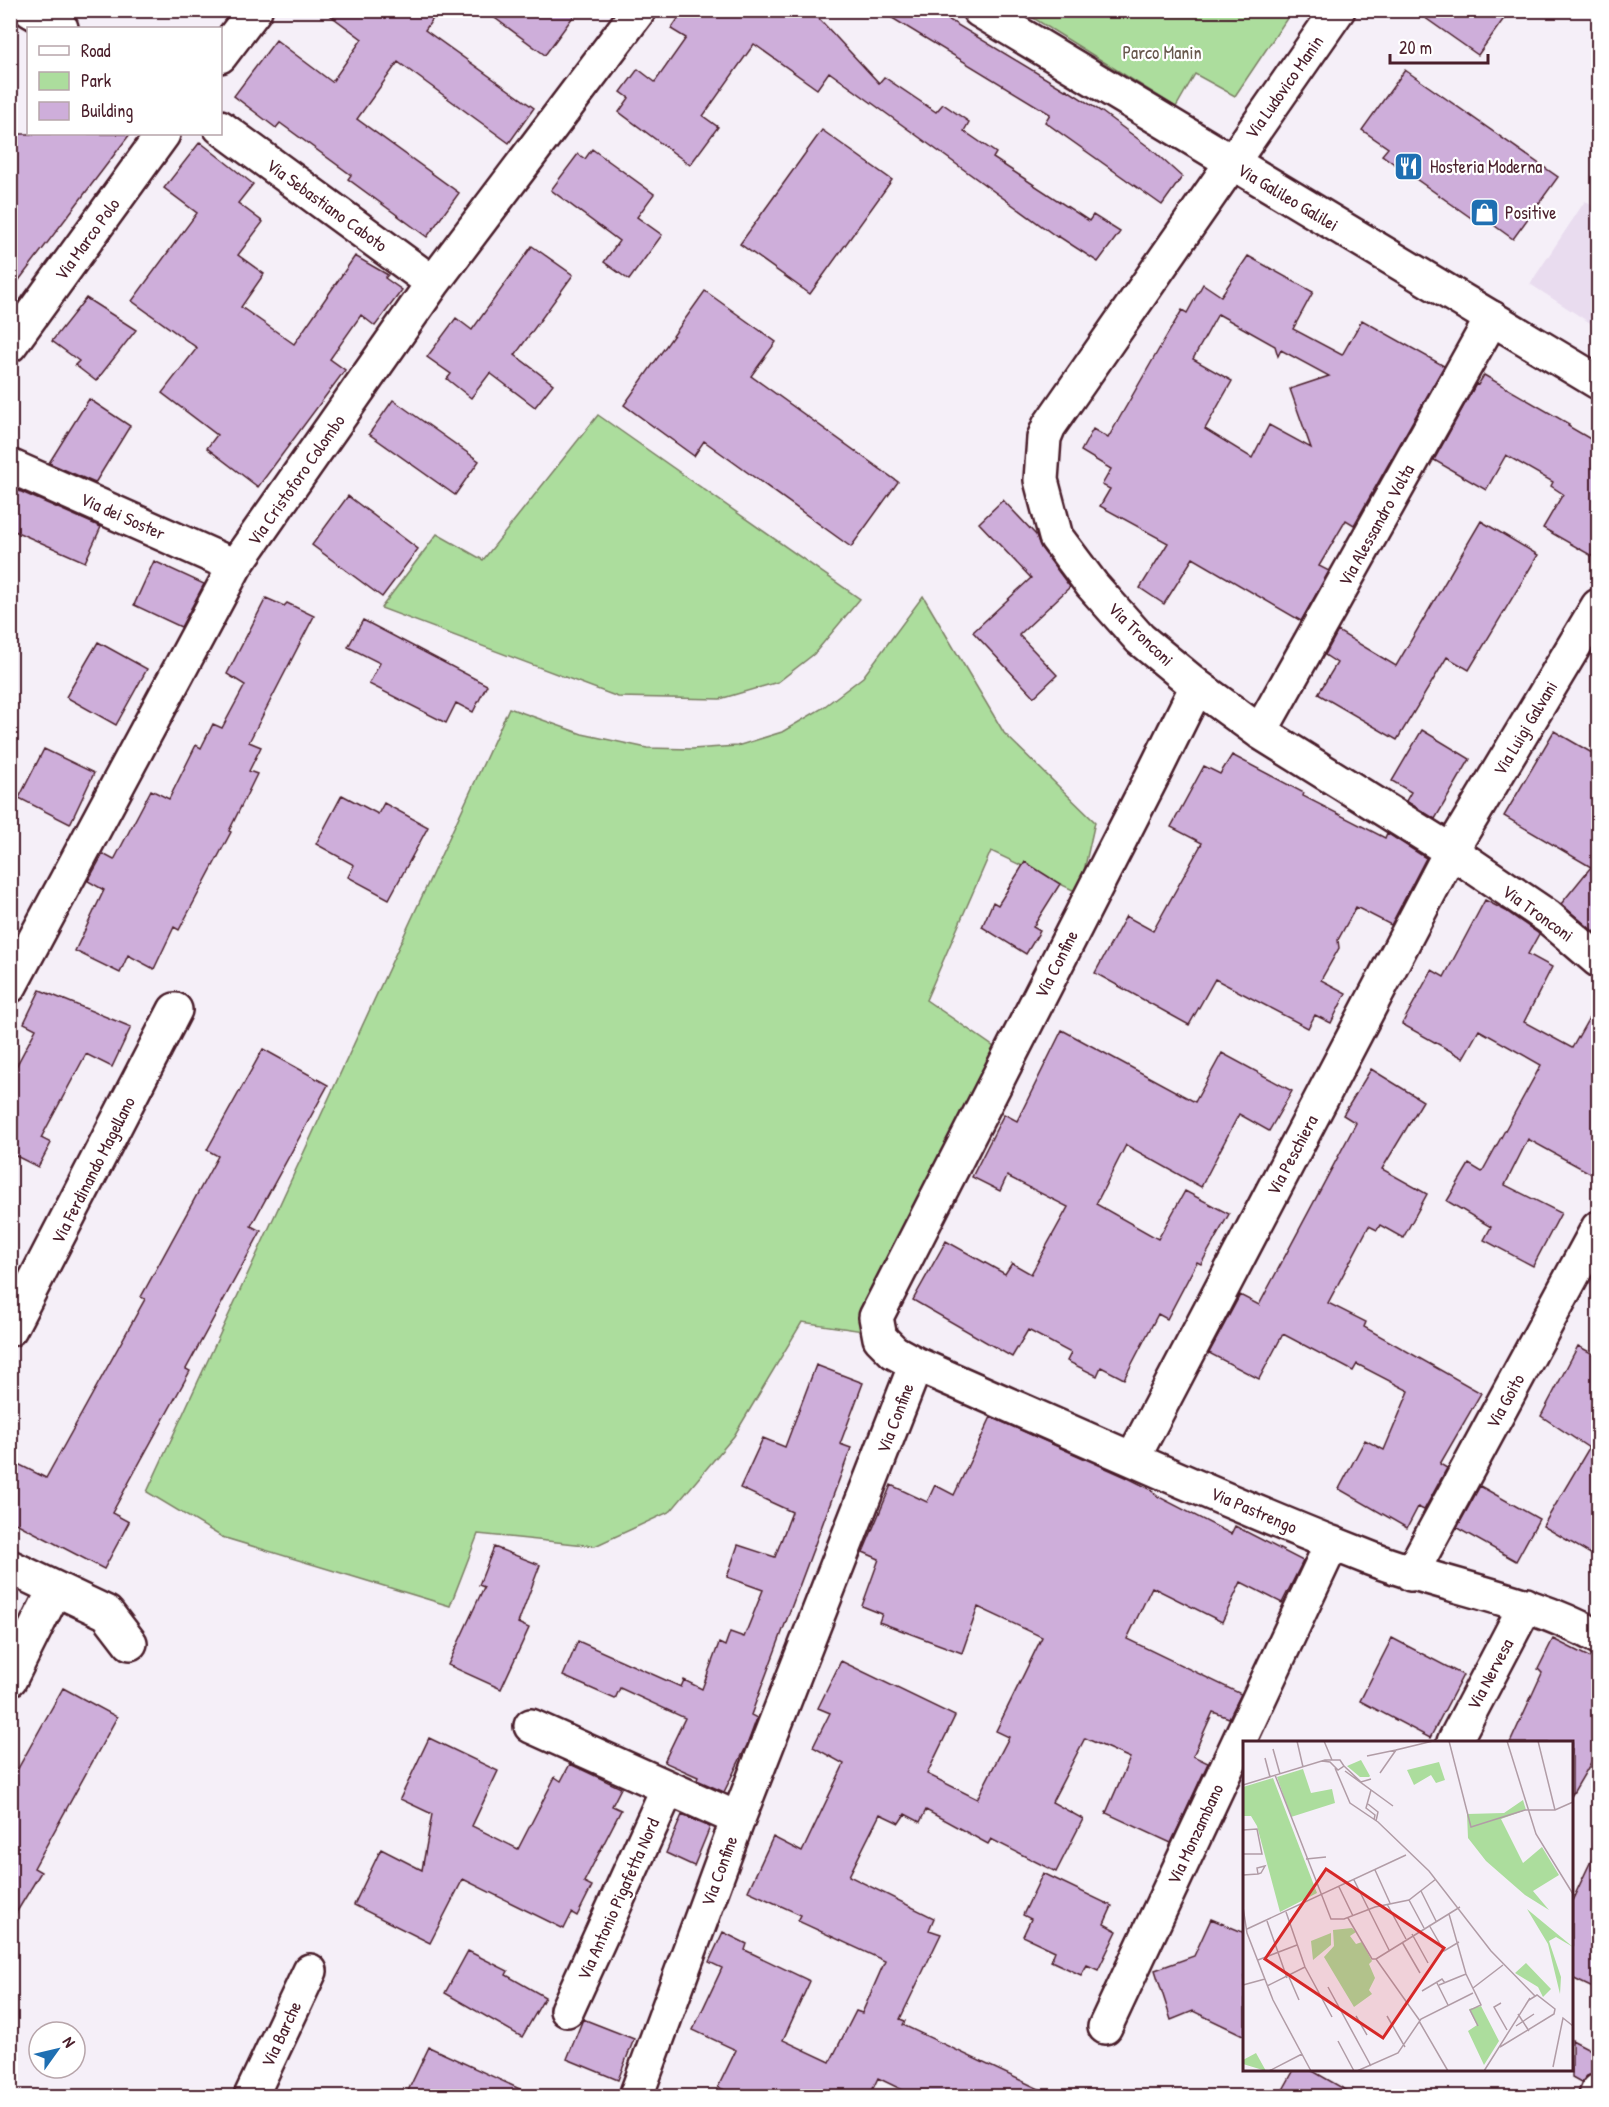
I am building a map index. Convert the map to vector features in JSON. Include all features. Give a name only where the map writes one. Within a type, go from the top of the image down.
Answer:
[{"type":"street","points":[[30,10],[59,27]]},
{"type":"street","points":[[222,53],[255,10]]},
{"type":"street","name":"Via Cristoforo Colombo","points":[[10,986],[235,566],[433,283],[639,10]]},
{"type":"street","name":"Via Galileo Galilei","points":[[978,10],[1599,382]]},
{"type":"street","name":"Via Ludovico Manin","points":[[1231,163],[1338,10]]},
{"type":"street","name":"Via Sebastiano Caboto","points":[[222,128],[433,283]]},
{"type":"street","name":"Via Marco Polo","points":[[10,345],[162,135]]},
{"type":"street","name":"Via Tronconi","points":[[1231,163],[1049,426],[1044,438],[1041,480],[1056,537],[1092,585],[1140,639],[1197,686],[1260,732],[1451,851],[1548,917],[1599,960]]},
{"type":"street","name":"Via Alessandro Volta","points":[[1260,732],[1492,318]]},
{"type":"street","name":"Via dei Soster","points":[[10,466],[235,566]]},
{"type":"street","name":"Via Luigi Galvani","points":[[1451,851],[1599,606]]},
{"type":"street","name":"Via Confine","points":[[636,2097],[738,1819],[916,1364],[894,1352],[880,1338],[876,1317],[1197,686]]},
{"type":"street","name":"Via Peschiera","points":[[1133,1458],[1451,851]]},
{"type":"street","name":"Via Ferdinando Magellano","points":[[10,1329],[175,1010]]},
{"type":"street","name":"Via Goito","points":[[1411,1574],[1599,1228]]},
{"type":"street","name":"Via Pastrengo","points":[[916,1364],[1332,1543],[1411,1574],[1526,1605],[1575,1624],[1599,1637]]},
{"type":"street","name":"Via Monzambano","points":[[1105,2026],[1332,1543]]},
{"type":"street","points":[[10,1567],[106,1613],[130,1643]]},
{"type":"street","points":[[10,1679],[55,1589]]},
{"type":"street","name":"Via Nervesa","points":[[1455,1741],[1526,1605]]},
{"type":"street","points":[[531,1726],[738,1819]]},
{"type":"street","name":"Via Antonio Pigafetta Nord","points":[[567,2010],[668,1788]]},
{"type":"street","name":"Via Barche","points":[[251,2097],[310,1971]]},
{"type":"street","points":[[1596,2097],[1599,2091]]},
{"type":"shaded area","points":[[1585,201],[1598,210],[1598,328],[1530,284]]},
{"type":"green space","name":"Parco Manin","points":[[1022,11],[1292,11],[1235,96],[1195,74],[1176,107]]},
{"type":"green space","points":[[598,415],[860,599],[814,654],[778,682],[720,699],[618,697],[381,608],[437,534],[483,560]]},
{"type":"green space","points":[[923,596],[1004,733],[1095,822],[1079,893],[991,851],[926,1000],[1010,1058],[863,1331],[802,1322],[734,1436],[671,1511],[595,1546],[478,1534],[450,1606],[222,1537],[147,1492],[509,708],[582,734],[647,748],[692,749],[737,746],[782,732],[821,709],[863,677]]},
{"type":"building","points":[[323,10],[439,10],[425,30],[534,108],[509,143],[398,62],[357,119],[459,193],[427,237],[348,179],[351,175],[280,123],[276,128],[234,96],[276,40],[332,82],[362,39]]},
{"type":"building","points":[[484,10],[578,10],[545,55]]},
{"type":"building","points":[[684,10],[811,10],[879,83],[884,77],[936,112],[943,104],[969,122],[964,131],[996,153],[993,158],[1089,221],[1093,215],[1120,232],[1098,262],[1057,237],[829,72],[817,89],[754,44],[703,116],[718,127],[690,165],[619,112],[629,98],[621,92],[638,69],[655,82],[686,38],[671,29]]},
{"type":"building","points":[[879,10],[933,10],[1102,112],[1150,148],[1182,177],[1162,205],[1045,122],[1050,114]]},
{"type":"building","points":[[1414,10],[1510,10],[1478,55]]},
{"type":"building","points":[[1405,70],[1558,177],[1513,239],[1481,216],[1477,222],[1382,155],[1388,148],[1362,130]]},
{"type":"building","points":[[822,130],[892,180],[810,294],[740,244]]},
{"type":"building","points":[[10,134],[129,135],[10,292]]},
{"type":"building","points":[[200,142],[253,184],[238,203],[263,222],[238,255],[264,274],[241,307],[294,344],[355,256],[388,275],[385,278],[402,290],[375,326],[361,315],[330,359],[345,370],[258,487],[207,448],[217,435],[162,393],[197,348],[132,301],[197,213],[164,188]]},
{"type":"building","points":[[592,149],[654,194],[637,217],[662,235],[629,280],[604,262],[619,241],[551,190],[578,154],[585,159]]},
{"type":"building","points":[[532,246],[573,275],[515,355],[553,384],[535,407],[490,373],[471,398],[447,379],[451,374],[427,357],[456,318],[472,330]]},
{"type":"building","points":[[1248,256],[1313,292],[1293,329],[1342,355],[1362,320],[1444,366],[1354,525],[1346,520],[1319,566],[1329,571],[1301,621],[1193,558],[1164,604],[1140,588],[1168,543],[1100,506],[1110,489],[1102,485],[1111,469],[1081,451],[1093,429],[1108,438],[1182,310],[1187,313],[1203,284],[1221,296]],"holes":[[[1218,314],[1275,346],[1278,356],[1281,350],[1329,376],[1290,389],[1311,448],[1269,425],[1252,458],[1205,429],[1232,381],[1193,359]]]},
{"type":"building","points":[[705,291],[776,342],[751,376],[898,482],[851,547],[704,441],[694,456],[624,405]]},
{"type":"building","points":[[86,298],[136,330],[96,381],[75,365],[79,361],[52,341]]},
{"type":"building","points":[[1484,375],[1599,444],[1599,560],[1543,528],[1563,494],[1551,486],[1553,482],[1506,455],[1486,490],[1434,460],[1476,384],[1478,385]]},
{"type":"building","points":[[89,399],[130,426],[95,483],[49,463]]},
{"type":"building","points":[[393,400],[479,461],[455,495],[369,434]]},
{"type":"building","points":[[10,487],[101,527],[85,562],[10,529]]},
{"type":"building","points":[[348,496],[418,549],[382,597],[312,545]]},
{"type":"building","points":[[1003,500],[1036,535],[1041,548],[1070,587],[1019,635],[1057,675],[1034,697],[973,632],[1031,578],[979,523]]},
{"type":"building","points":[[1481,521],[1538,555],[1469,670],[1447,657],[1397,740],[1318,694],[1337,663],[1325,655],[1338,631],[1396,666]]},
{"type":"building","points":[[154,561],[204,584],[181,627],[134,605]]},
{"type":"building","points":[[266,598],[284,606],[287,603],[314,616],[249,742],[261,747],[249,771],[257,774],[229,831],[231,832],[179,930],[174,927],[154,969],[128,955],[120,973],[75,951],[104,890],[88,881],[103,854],[114,860],[151,790],[169,799],[196,745],[201,748],[213,724],[222,728],[245,685],[227,674]]},
{"type":"building","points":[[363,620],[487,685],[473,712],[456,703],[446,723],[369,684],[380,663],[348,647]]},
{"type":"building","points":[[98,642],[147,669],[116,725],[66,697]]},
{"type":"building","points":[[1422,730],[1470,759],[1435,819],[1406,801],[1411,792],[1392,781]]},
{"type":"building","points":[[1554,731],[1599,757],[1599,936],[1561,904],[1591,867],[1504,816]]},
{"type":"building","points":[[44,749],[94,773],[70,824],[19,798]]},
{"type":"building","points":[[1232,755],[1304,793],[1303,796],[1385,838],[1387,833],[1426,858],[1391,925],[1356,907],[1338,940],[1339,948],[1321,980],[1346,993],[1331,1023],[1315,1015],[1308,1028],[1215,979],[1189,1025],[1095,973],[1126,916],[1153,931],[1202,843],[1171,827],[1204,766],[1220,774]]},
{"type":"building","points":[[342,795],[378,814],[384,803],[428,827],[389,899],[348,877],[354,865],[316,844]]},
{"type":"building","points":[[1025,862],[1060,884],[1033,927],[1040,931],[1026,954],[982,927],[993,902],[998,905]]},
{"type":"building","points":[[1485,900],[1506,911],[1539,934],[1528,954],[1552,967],[1524,1022],[1572,1048],[1599,1000],[1599,1178],[1528,1139],[1505,1185],[1561,1213],[1533,1266],[1484,1240],[1491,1227],[1447,1201],[1469,1164],[1482,1172],[1541,1065],[1479,1030],[1463,1058],[1402,1024],[1432,970],[1444,977]]},
{"type":"building","points":[[40,990],[131,1027],[112,1067],[86,1054],[41,1138],[51,1143],[38,1167],[10,1153],[10,1078],[36,1029],[24,1023]]},
{"type":"building","points":[[1062,1030],[1195,1102],[1222,1053],[1292,1091],[1269,1131],[1239,1114],[1201,1187],[1126,1145],[1096,1204],[1158,1239],[1185,1191],[1229,1214],[1201,1264],[1197,1262],[1167,1319],[1158,1314],[1124,1379],[1101,1367],[1097,1376],[1067,1361],[1071,1353],[1028,1330],[1012,1357],[913,1300],[946,1241],[1005,1274],[1012,1263],[1031,1274],[1068,1207],[1007,1176],[1000,1191],[972,1177],[1004,1114],[1017,1121]]},
{"type":"building","points":[[263,1049],[328,1085],[251,1226],[261,1231],[186,1369],[190,1371],[112,1513],[129,1522],[104,1569],[10,1520],[10,1460],[46,1478],[145,1299],[141,1297],[218,1156],[207,1150]]},
{"type":"building","points":[[1371,1069],[1423,1101],[1382,1169],[1427,1194],[1403,1238],[1380,1225],[1377,1230],[1369,1226],[1328,1303],[1366,1322],[1364,1327],[1481,1393],[1440,1464],[1447,1468],[1424,1510],[1418,1507],[1407,1528],[1339,1489],[1365,1440],[1384,1450],[1409,1391],[1357,1364],[1353,1371],[1283,1334],[1259,1379],[1209,1353],[1240,1295],[1259,1305],[1356,1123],[1343,1115]]},
{"type":"building","points":[[1578,1346],[1599,1357],[1599,1559],[1543,1526],[1589,1448],[1541,1416]]},
{"type":"building","points":[[816,1365],[863,1383],[840,1444],[851,1448],[751,1715],[757,1718],[747,1745],[724,1792],[664,1762],[685,1718],[620,1688],[615,1699],[563,1676],[578,1641],[681,1687],[684,1680],[702,1689],[719,1643],[725,1646],[730,1632],[744,1637],[763,1590],[727,1577],[738,1545],[775,1557],[792,1512],[740,1488],[763,1438],[785,1447]]},
{"type":"building","points":[[991,1417],[1128,1478],[1150,1489],[1157,1496],[1231,1534],[1235,1526],[1303,1561],[1282,1603],[1241,1582],[1222,1622],[1152,1587],[1127,1639],[1241,1694],[1229,1718],[1213,1712],[1193,1756],[1208,1763],[1171,1843],[1106,1813],[1130,1758],[1085,1738],[1052,1802],[1083,1819],[1056,1872],[991,1839],[988,1844],[926,1810],[920,1822],[905,1814],[899,1823],[880,1814],[849,1876],[934,1918],[929,1930],[941,1934],[900,2019],[905,2021],[903,2025],[1056,2097],[917,2097],[878,2078],[869,2097],[739,2097],[718,2087],[736,2050],[693,2030],[722,1968],[709,1962],[723,1932],[747,1944],[745,1950],[810,1981],[783,2040],[830,2062],[856,2011],[862,2013],[885,1961],[798,1921],[801,1915],[748,1891],[773,1837],[802,1852],[844,1764],[813,1747],[830,1713],[818,1708],[841,1661],[955,1716],[927,1774],[977,1799],[1009,1737],[996,1731],[1042,1637],[978,1607],[962,1653],[879,1622],[882,1614],[862,1606],[879,1559],[863,1552],[891,1485],[927,1502],[935,1485],[954,1495]]},
{"type":"building","points":[[1480,1486],[1539,1519],[1516,1561],[1457,1528]]},
{"type":"building","points":[[494,1547],[540,1565],[518,1623],[529,1628],[501,1689],[448,1665],[484,1587],[479,1585]]},
{"type":"building","points":[[1392,1638],[1463,1675],[1430,1738],[1360,1701]]},
{"type":"building","points":[[1553,1639],[1599,1662],[1599,1749],[1573,1793],[1573,1741],[1511,1741],[1542,1673],[1538,1669]]},
{"type":"building","points":[[63,1688],[117,1717],[34,1868],[41,1872],[10,1923],[10,1783]]},
{"type":"building","points":[[429,1738],[498,1771],[472,1826],[518,1849],[555,1777],[561,1781],[570,1764],[621,1788],[612,1806],[621,1810],[584,1882],[592,1886],[577,1916],[572,1913],[564,1929],[463,1879],[430,1943],[354,1905],[381,1849],[422,1870],[432,1814],[400,1799]]},
{"type":"building","points":[[682,1815],[710,1827],[694,1866],[666,1853]]},
{"type":"building","points":[[1599,1844],[1599,1991],[1573,1978],[1573,1899]]},
{"type":"building","points":[[1043,1873],[1112,1906],[1104,1924],[1117,1931],[1098,1970],[1087,1965],[1081,1975],[1051,1961],[1055,1951],[1023,1936],[1031,1919],[1023,1915]]},
{"type":"building","points":[[1211,1919],[1243,1932],[1243,2035],[1193,2011],[1171,2020],[1155,1970],[1194,1956]]},
{"type":"building","points":[[468,1951],[508,1971],[506,1975],[545,1997],[522,2037],[445,1993]]},
{"type":"building","points":[[583,2019],[634,2039],[618,2080],[567,2059]]},
{"type":"building","points":[[1573,2041],[1599,2054],[1598,2073],[1587,2076],[1581,2083],[1572,2078]]},
{"type":"building","points":[[429,2047],[537,2097],[405,2097]]},
{"type":"building","points":[[1293,2071],[1313,2071],[1358,2097],[1279,2097]]},
{"type":"place","name":"Hosteria Moderna","points":[[1409,166]]},
{"type":"place","name":"Positive","points":[[1484,212]]}]
